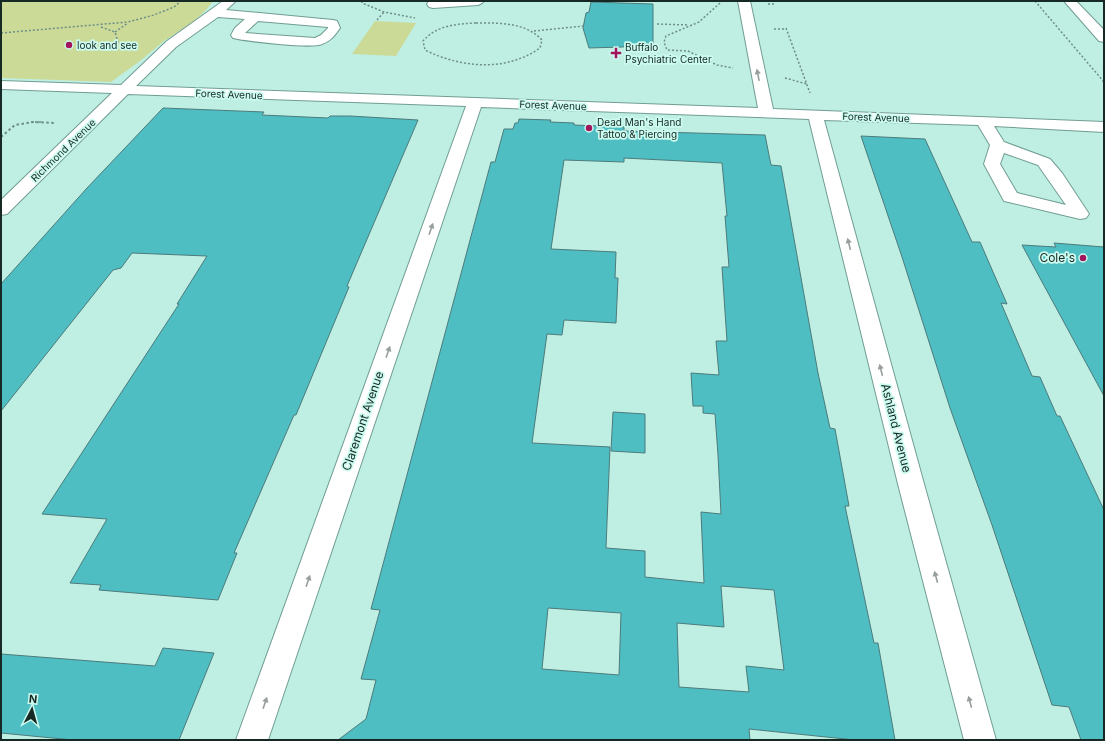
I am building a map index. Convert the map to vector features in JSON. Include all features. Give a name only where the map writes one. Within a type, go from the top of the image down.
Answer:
[{"type":"street","name":"Richmond Avenue","points":[[1,210],[176,40],[216,13],[230,1]]},
{"type":"street","points":[[433,4],[478,1]]},
{"type":"street","points":[[744,1],[766,113]]},
{"type":"street","points":[[1070,1],[1104,38]]},
{"type":"street","points":[[216,13],[323,22],[333,24],[334,28],[326,38],[317,42],[247,38],[237,35],[238,31],[255,17]]},
{"type":"street","name":"Forest Avenue","points":[[1,85],[766,113],[813,104],[984,120],[1104,127]]},
{"type":"street","name":"Claremont Avenue","points":[[252,740],[475,102]]},
{"type":"street","name":"Ashland Avenue","points":[[813,104],[910,484],[980,740]]},
{"type":"street","points":[[984,120],[998,144],[1044,162],[1056,177],[1080,214],[1010,197],[992,164],[998,144]]},
{"type":"path","points":[[1,33],[64,27],[98,26],[129,22],[160,13],[179,4],[181,1]]},
{"type":"path","points":[[362,1],[362,3],[384,12],[419,19]]},
{"type":"path","points":[[722,1],[699,22],[666,36],[664,42],[667,50],[688,51],[717,65],[738,69]]},
{"type":"path","points":[[1035,1],[1104,82]]},
{"type":"path","points":[[377,20],[384,12]]},
{"type":"path","points":[[115,32],[129,22]]},
{"type":"path","points":[[440,24],[490,23],[512,25],[533,31],[584,26]]},
{"type":"path","points":[[657,24],[691,25]]},
{"type":"path","points":[[447,25],[427,35],[423,40],[426,50],[444,59],[469,63],[502,63],[528,57],[540,48],[542,43],[542,40],[533,31]]},
{"type":"path","points":[[98,26],[115,32]]},
{"type":"path","points":[[786,28],[813,104]]},
{"type":"path","points":[[115,32],[118,42],[138,50]]},
{"type":"path","points":[[1,137],[15,125],[33,122],[54,123]]},
{"type":"green space","points":[[1,1],[213,1],[192,23],[164,41],[111,82],[1,78]]},
{"type":"green space","points":[[375,21],[416,23],[396,56],[352,54]]},
{"type":"building","points":[[591,2],[653,4],[653,46],[589,48],[583,28],[586,13],[589,12]]},
{"type":"building","points":[[163,108],[264,112],[262,115],[328,118],[330,116],[350,116],[418,120],[347,286],[349,287],[296,415],[294,415],[234,553],[237,553],[218,600],[99,590],[101,585],[70,583],[107,519],[42,514],[179,304],[177,304],[207,256],[132,253],[121,268],[113,270],[1,411],[1,284],[87,188]]},
{"type":"building","points":[[519,119],[551,120],[550,122],[574,123],[574,125],[624,127],[624,131],[765,135],[771,165],[781,166],[818,373],[830,428],[835,429],[849,506],[845,506],[874,643],[878,643],[895,740],[855,740],[749,729],[750,740],[338,740],[366,719],[376,680],[361,679],[380,610],[371,609],[491,162],[495,162],[504,129],[513,129],[515,123],[518,123]],"holes":[[[624,158],[722,163],[727,216],[725,216],[729,267],[722,267],[727,341],[716,341],[719,375],[691,373],[693,406],[703,406],[703,413],[715,414],[718,455],[721,514],[701,512],[704,583],[645,577],[645,551],[606,548],[610,447],[532,443],[547,334],[562,335],[564,320],[616,323],[618,278],[615,278],[616,252],[551,249],[564,160],[624,162]],[[721,586],[774,590],[784,670],[746,666],[749,692],[679,687],[677,623],[724,627]],[[548,608],[621,613],[619,675],[542,669]]]},
{"type":"building","points":[[861,136],[925,139],[972,242],[980,242],[1007,304],[1001,303],[1032,376],[1040,377],[1057,416],[1060,416],[1104,510],[1104,740],[1081,740],[1069,707],[1052,705],[992,525],[950,408],[902,257]]},
{"type":"building","points":[[1054,243],[1104,247],[1104,396],[1022,245],[1056,247]]},
{"type":"building","points":[[613,412],[645,414],[645,453],[611,451]]},
{"type":"building","points":[[163,648],[214,653],[179,740],[73,740],[1,733],[1,654],[155,666]]},
{"type":"place","name":"look and see","points":[[69,45]]},
{"type":"place","name":"Buffalo Psychiatric Center","points":[[616,53]]},
{"type":"place","name":"Dead Man's Hand Tattoo & Piercing","points":[[589,128]]},
{"type":"place","name":"Cole's","points":[[1083,258]]}]
